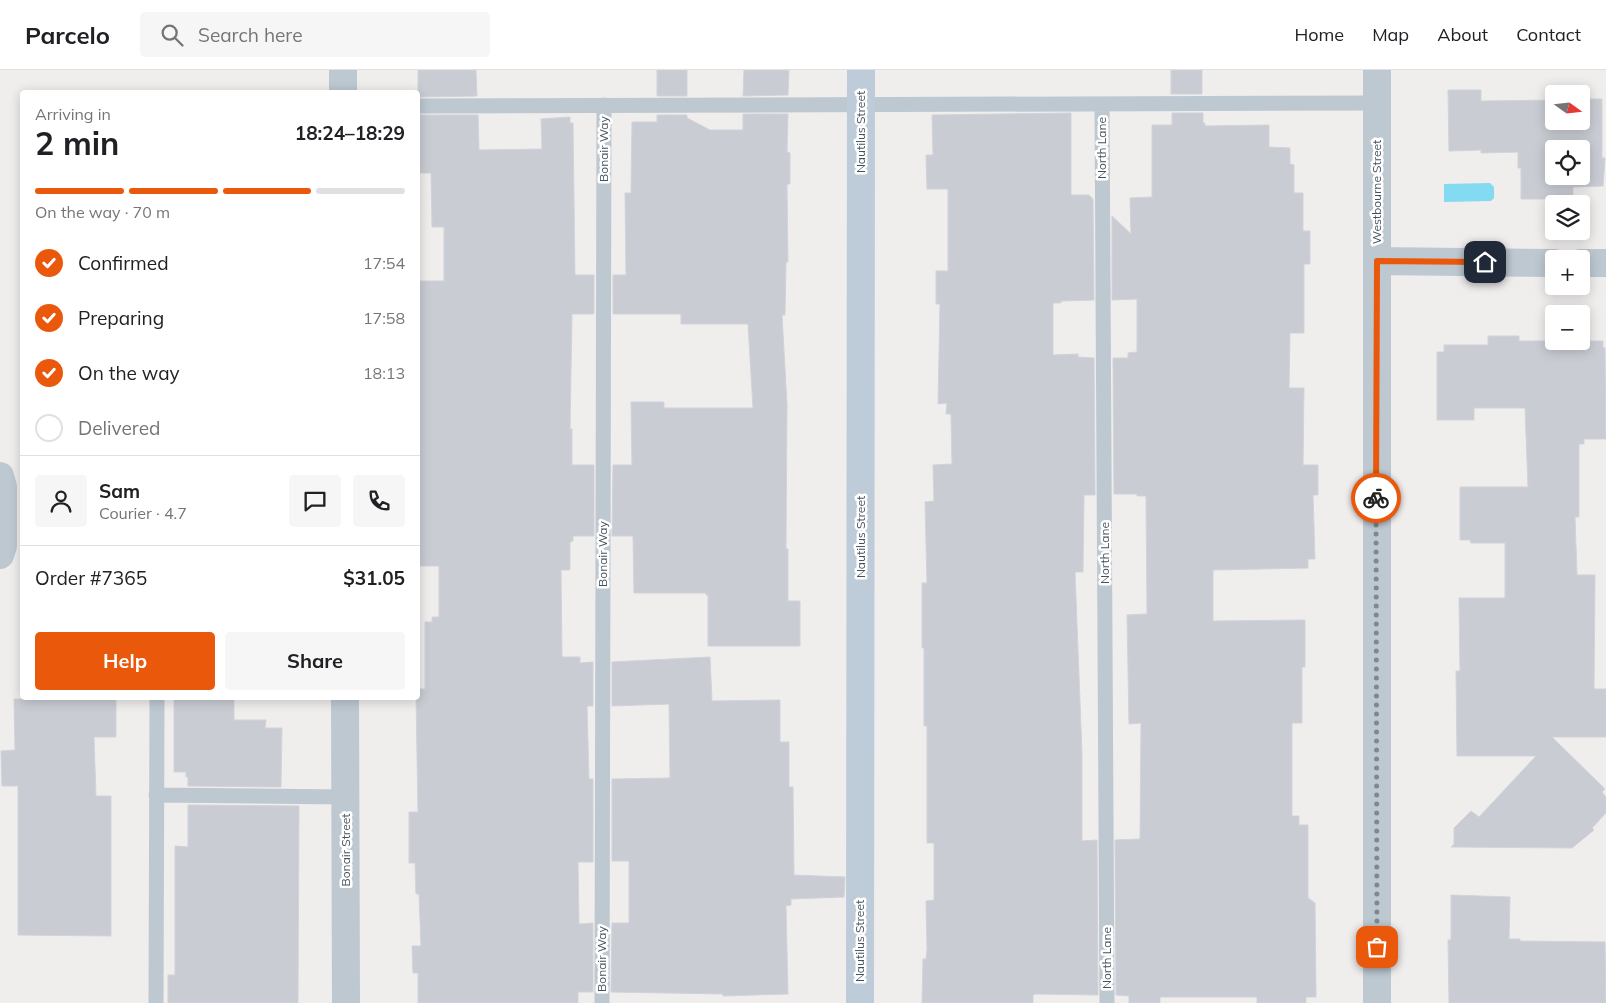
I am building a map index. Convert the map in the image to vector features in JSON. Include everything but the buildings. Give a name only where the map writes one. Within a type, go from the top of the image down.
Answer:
[{"type":"street","points":[[343,70],[343,90]]},
{"type":"street","name":"Nautilus Street","points":[[860,1003],[861,70]]},
{"type":"street","name":"Westbourne Street","points":[[1377,70],[1377,1003]]},
{"type":"street","points":[[1377,261],[1545,263]]},
{"type":"street","points":[[1590,263],[1606,263]]},
{"type":"street","points":[[0,476],[3,487],[3,546],[0,555]]},
{"type":"street","name":"Bonair Street","points":[[345,700],[346,1003]]},
{"type":"lane","name":"North Lane","points":[[1102,104],[1107,1003]]},
{"type":"lane","points":[[420,106],[1377,104]]},
{"type":"lane","name":"Bonair Way","points":[[602,1003],[604,105]]},
{"type":"lane","points":[[156,700],[156,1003]]},
{"type":"lane","points":[[156,795],[345,797]]},
{"type":"water","points":[[1490,183],[1494,187],[1494,198],[1491,201],[1444,202],[1444,184]]},
{"type":"way so far","points":[[1376,498],[1377,947]]},
{"type":"route","points":[[1376,498],[1377,261],[1485,262]]}]
